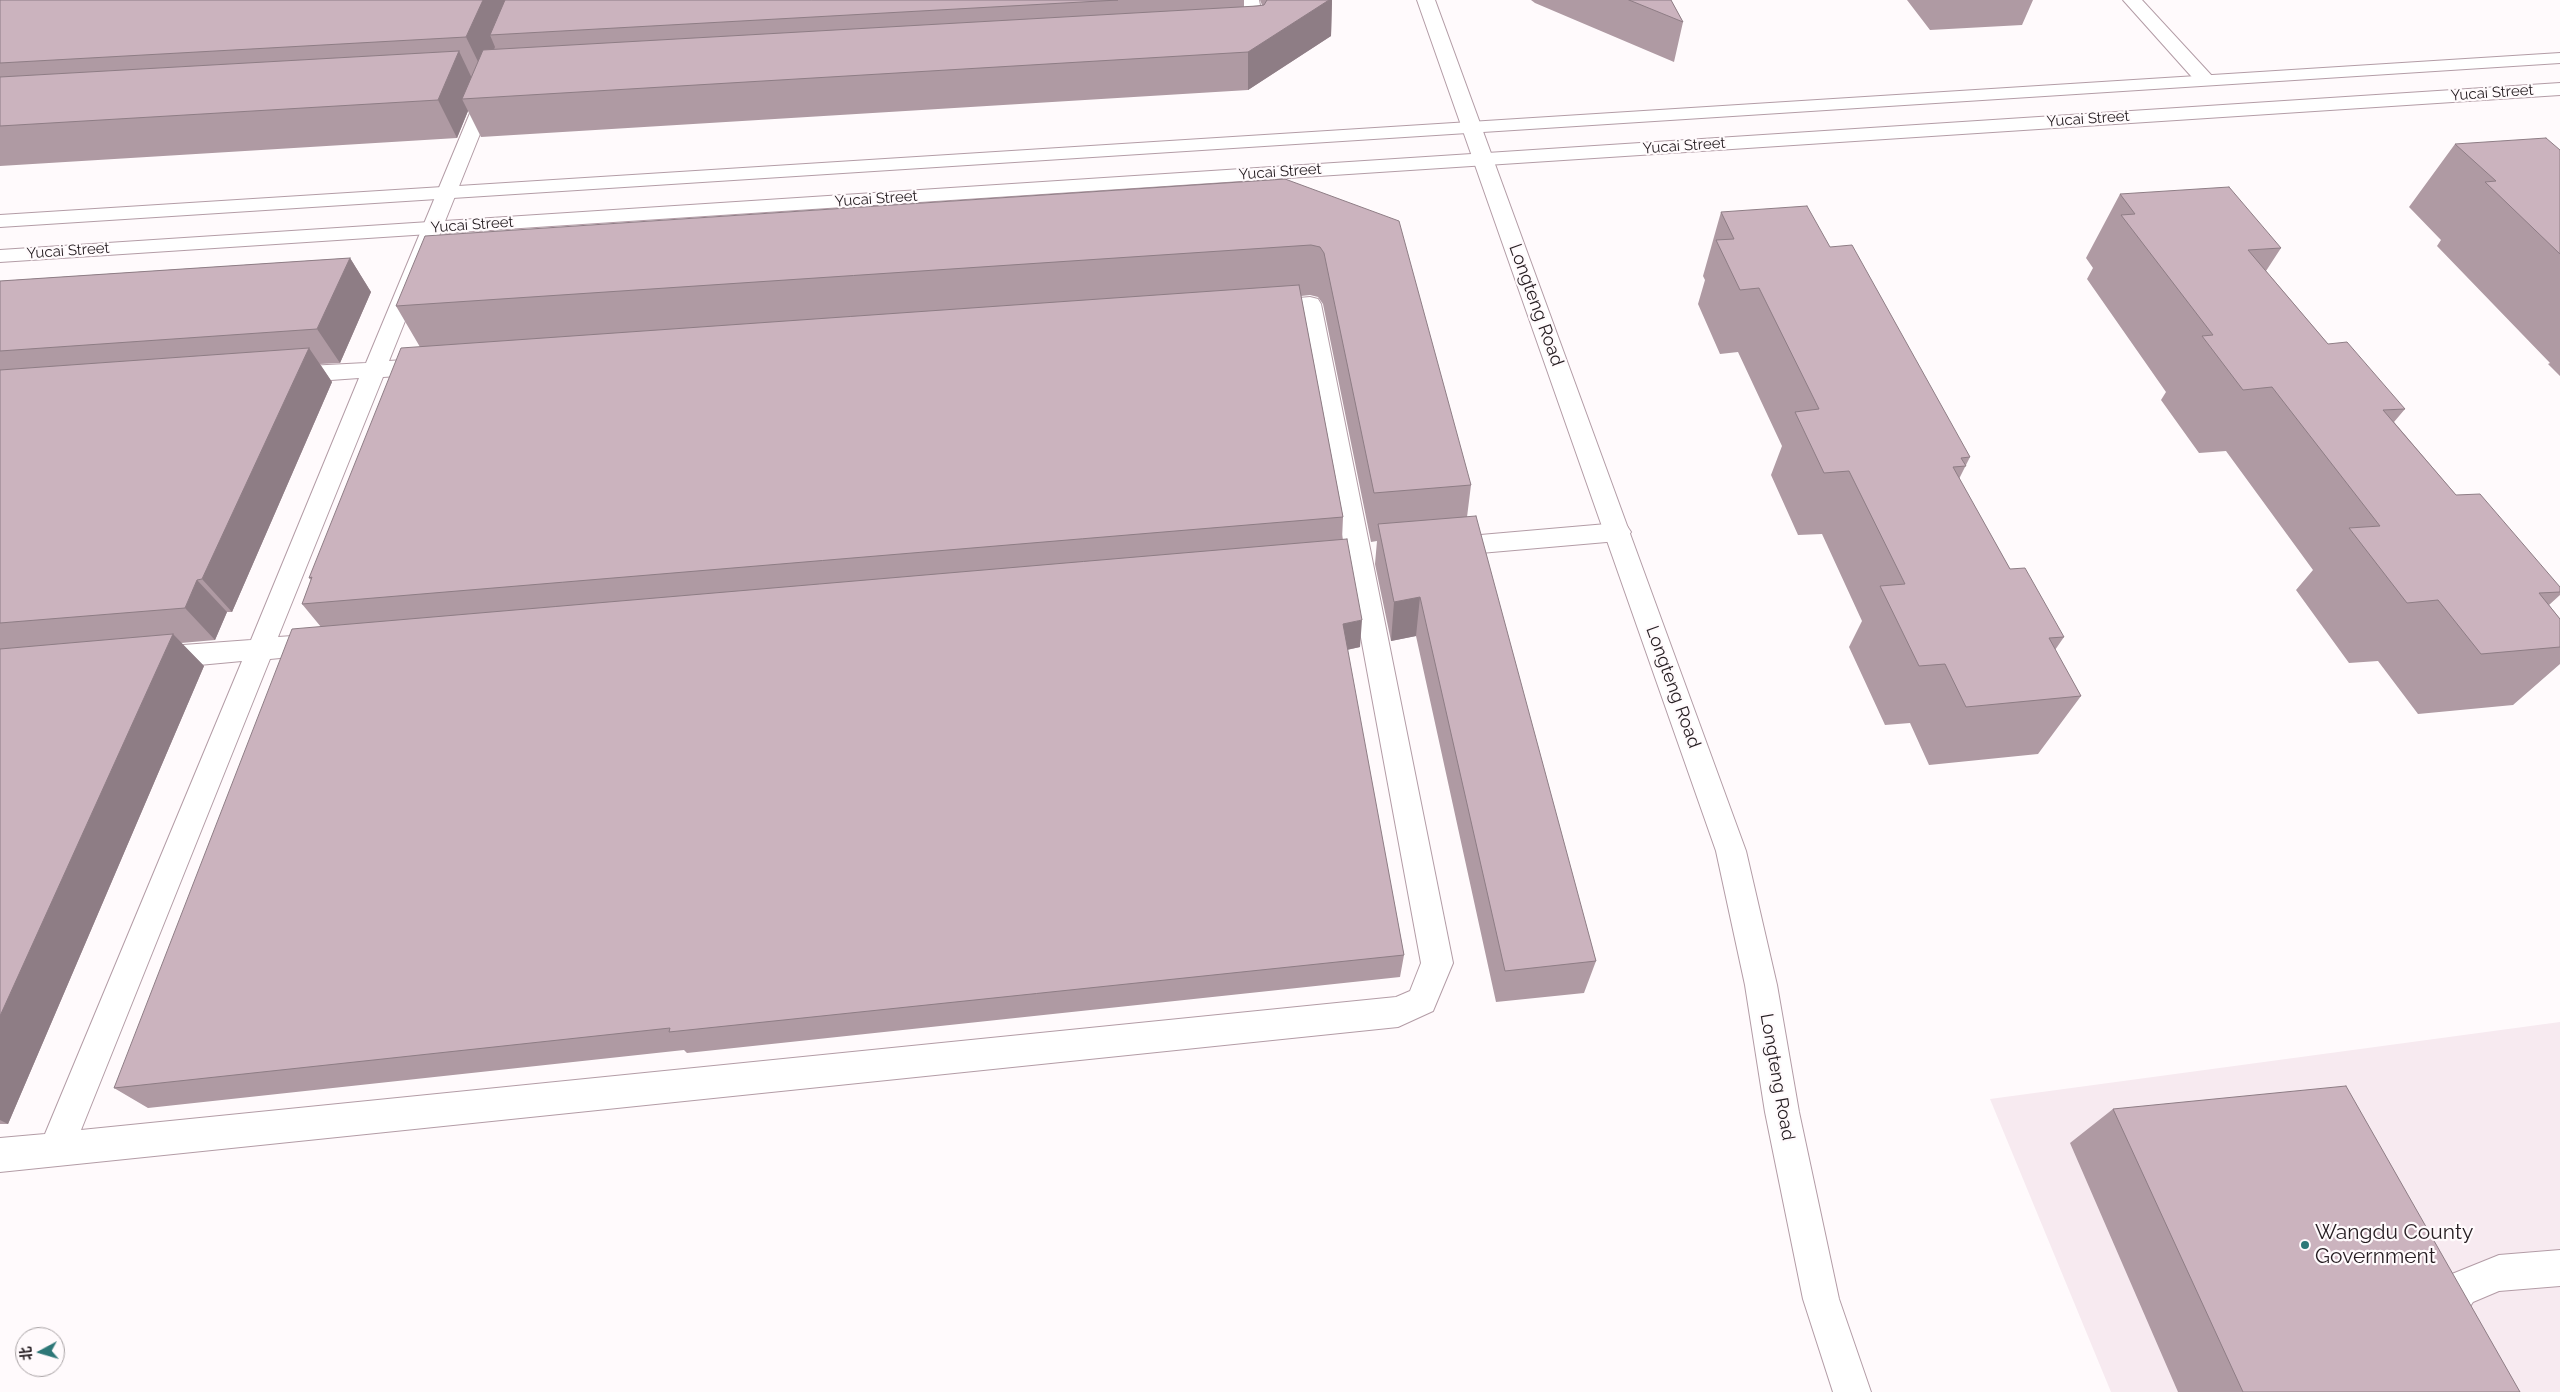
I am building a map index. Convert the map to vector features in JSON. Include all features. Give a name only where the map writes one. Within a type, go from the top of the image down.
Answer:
[{"type":"street","points":[[1238,38],[1257,37],[1250,0]]},
{"type":"street","name":"Longteng Road","points":[[1426,0],[1732,851],[1761,985],[1782,1112],[1821,1300],[1852,1392]]},
{"type":"street","points":[[2132,0],[2206,81]]},
{"type":"street","name":"Yucai Street","points":[[0,221],[2560,58]]},
{"type":"street","points":[[56,1150],[447,193],[491,76]]},
{"type":"street","name":"Yucai Street","points":[[0,256],[2560,89]]},
{"type":"street","points":[[0,1155],[1398,1012],[1422,1000],[1437,963],[1310,304],[1243,309]]},
{"type":"street","points":[[267,377],[451,364]]},
{"type":"street","points":[[1426,549],[1618,532]]},
{"type":"street","points":[[135,660],[347,642]]},
{"type":"street","points":[[2462,1349],[2443,1315],[2460,1289],[2499,1273],[2560,1268]]},
{"type":"shaded area","name":"Wangdu County Government","points":[[2560,1022],[2560,1392],[2111,1392],[1990,1099]]},
{"type":"building","points":[[0,0],[483,0],[466,37],[0,63]]},
{"type":"building","points":[[505,0],[1118,0],[490,35]]},
{"type":"building","points":[[1267,0],[1329,0],[1248,52],[462,99],[483,50],[1257,6],[1264,5]]},
{"type":"building","points":[[1629,0],[1671,0],[1683,22]]},
{"type":"building","points":[[459,51],[438,100],[0,126],[0,77]]},
{"type":"building","points":[[2546,138],[2560,150],[2560,254],[2485,182],[2496,181],[2455,144]]},
{"type":"building","points":[[1285,179],[1399,221],[1471,485],[1374,493],[1324,253],[1320,247],[1311,245],[396,306],[425,236]]},
{"type":"building","points":[[2229,187],[2281,248],[2248,250],[2328,344],[2347,342],[2405,409],[2383,410],[2456,495],[2480,494],[2560,587],[2560,592],[2539,593],[2560,619],[2560,647],[2481,654],[2438,600],[2407,603],[2349,528],[2380,526],[2272,387],[2243,390],[2202,336],[2213,335],[2121,215],[2135,214],[2120,194]]},
{"type":"building","points":[[1807,206],[1830,247],[1852,245],[1970,457],[1961,458],[1966,466],[1953,467],[2010,569],[2025,568],[2064,637],[2049,638],[2081,696],[1966,707],[1945,664],[1919,666],[1880,586],[1905,584],[1849,471],[1824,473],[1795,412],[1819,409],[1759,288],[1740,290],[1716,240],[1734,239],[1721,212]]},
{"type":"building","points":[[350,258],[317,329],[0,351],[0,281]]},
{"type":"building","points":[[1299,285],[1343,517],[302,604],[312,577],[309,578],[401,348]]},
{"type":"building","points":[[309,348],[202,579],[197,580],[185,608],[0,623],[0,370]]},
{"type":"building","points":[[1476,516],[1596,961],[1505,971],[1420,597],[1394,602],[1378,524]]},
{"type":"building","points":[[1347,539],[1362,620],[1343,624],[1404,955],[669,1032],[670,1028],[114,1088],[292,629]]},
{"type":"building","points":[[173,634],[0,1016],[0,649]]},
{"type":"building","points":[[2346,1086],[2520,1392],[2243,1392],[2113,1109]]},
{"type":"place","name":"Wangdu County Government","points":[[2305,1245]]}]
